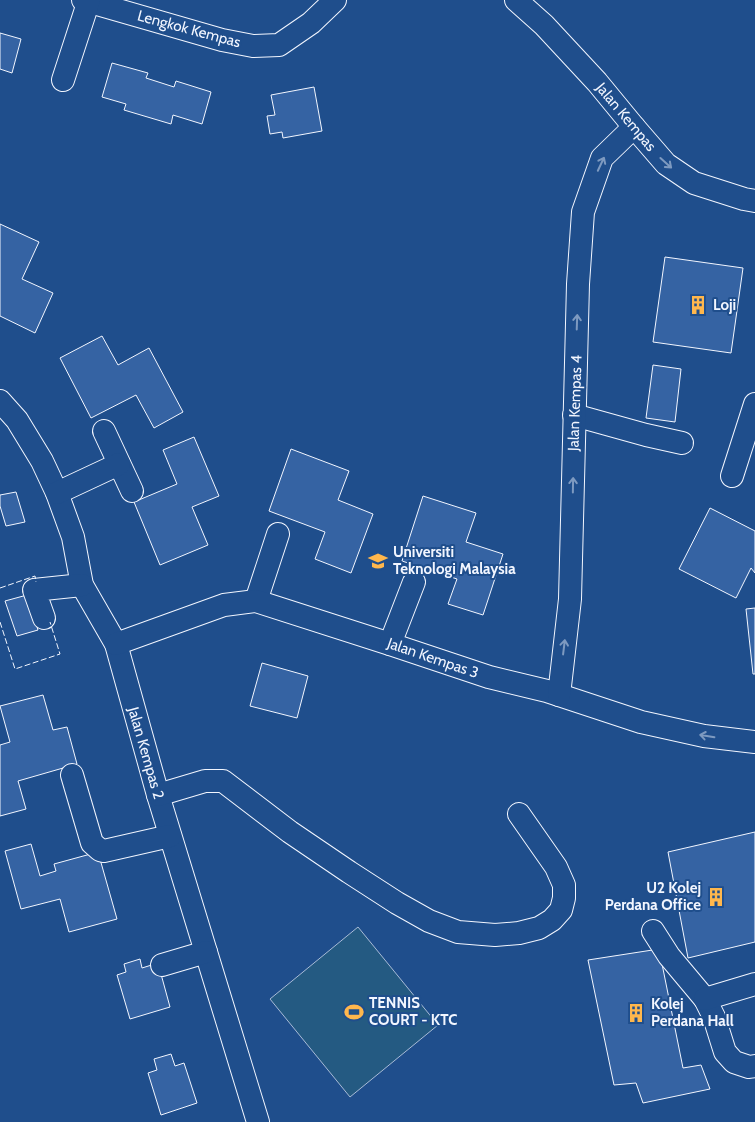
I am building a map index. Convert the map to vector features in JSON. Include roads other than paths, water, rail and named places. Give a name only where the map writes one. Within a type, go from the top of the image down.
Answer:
[{"type":"street","name":"Lengkok Kempas","points":[[63,80],[87,1],[222,40],[253,46],[279,45],[311,23],[335,0]]},
{"type":"street","name":"Jalan Kempas","points":[[516,0],[544,25],[597,82],[666,164],[694,184],[755,201]]},
{"type":"street","name":"Jalan Kempas 4","points":[[559,695],[570,599],[578,284],[583,212],[602,158],[634,127]]},
{"type":"street","name":"Jalan Kempas 2","points":[[0,401],[16,420],[42,461],[57,493],[73,537],[82,585],[116,644],[170,836],[258,1122]]},
{"type":"street","points":[[732,476],[755,404]]},
{"type":"street","points":[[574,415],[682,443]]},
{"type":"street","points":[[104,431],[132,491]]},
{"type":"street","points":[[57,493],[119,464]]},
{"type":"street","points":[[256,601],[278,534]]},
{"type":"street","points":[[390,644],[414,582]]},
{"type":"street","points":[[44,618],[34,590],[82,585]]},
{"type":"street","name":"Jalan Kempas 3","points":[[116,644],[224,605],[256,601],[488,676],[548,691],[641,722],[704,736],[755,742]]},
{"type":"street","points":[[72,775],[92,844],[100,850],[104,851],[170,836]]},
{"type":"street","points":[[158,795],[205,781],[223,781],[298,837],[397,903],[429,921],[458,932],[495,935],[519,933],[539,928],[552,920],[561,910],[564,898],[564,885],[556,867],[519,814]]},
{"type":"street","points":[[653,931],[669,956],[705,999],[714,1017],[725,1052],[734,1062],[749,1067],[755,1066]]},
{"type":"street","points":[[162,965],[206,952]]},
{"type":"street","points":[[705,999],[755,984]]},
{"type":"place","name":"Loji","points":[[698,305]]},
{"type":"place","name":"Universiti Teknologi Malaysia","points":[[378,561]]},
{"type":"place","name":"U2 Kolej Perdana Office","points":[[716,897]]},
{"type":"place","name":"TENNIS COURT - KTC","points":[[354,1012]]},
{"type":"place","name":"Kolej Perdana Hall","points":[[636,1013]]}]
